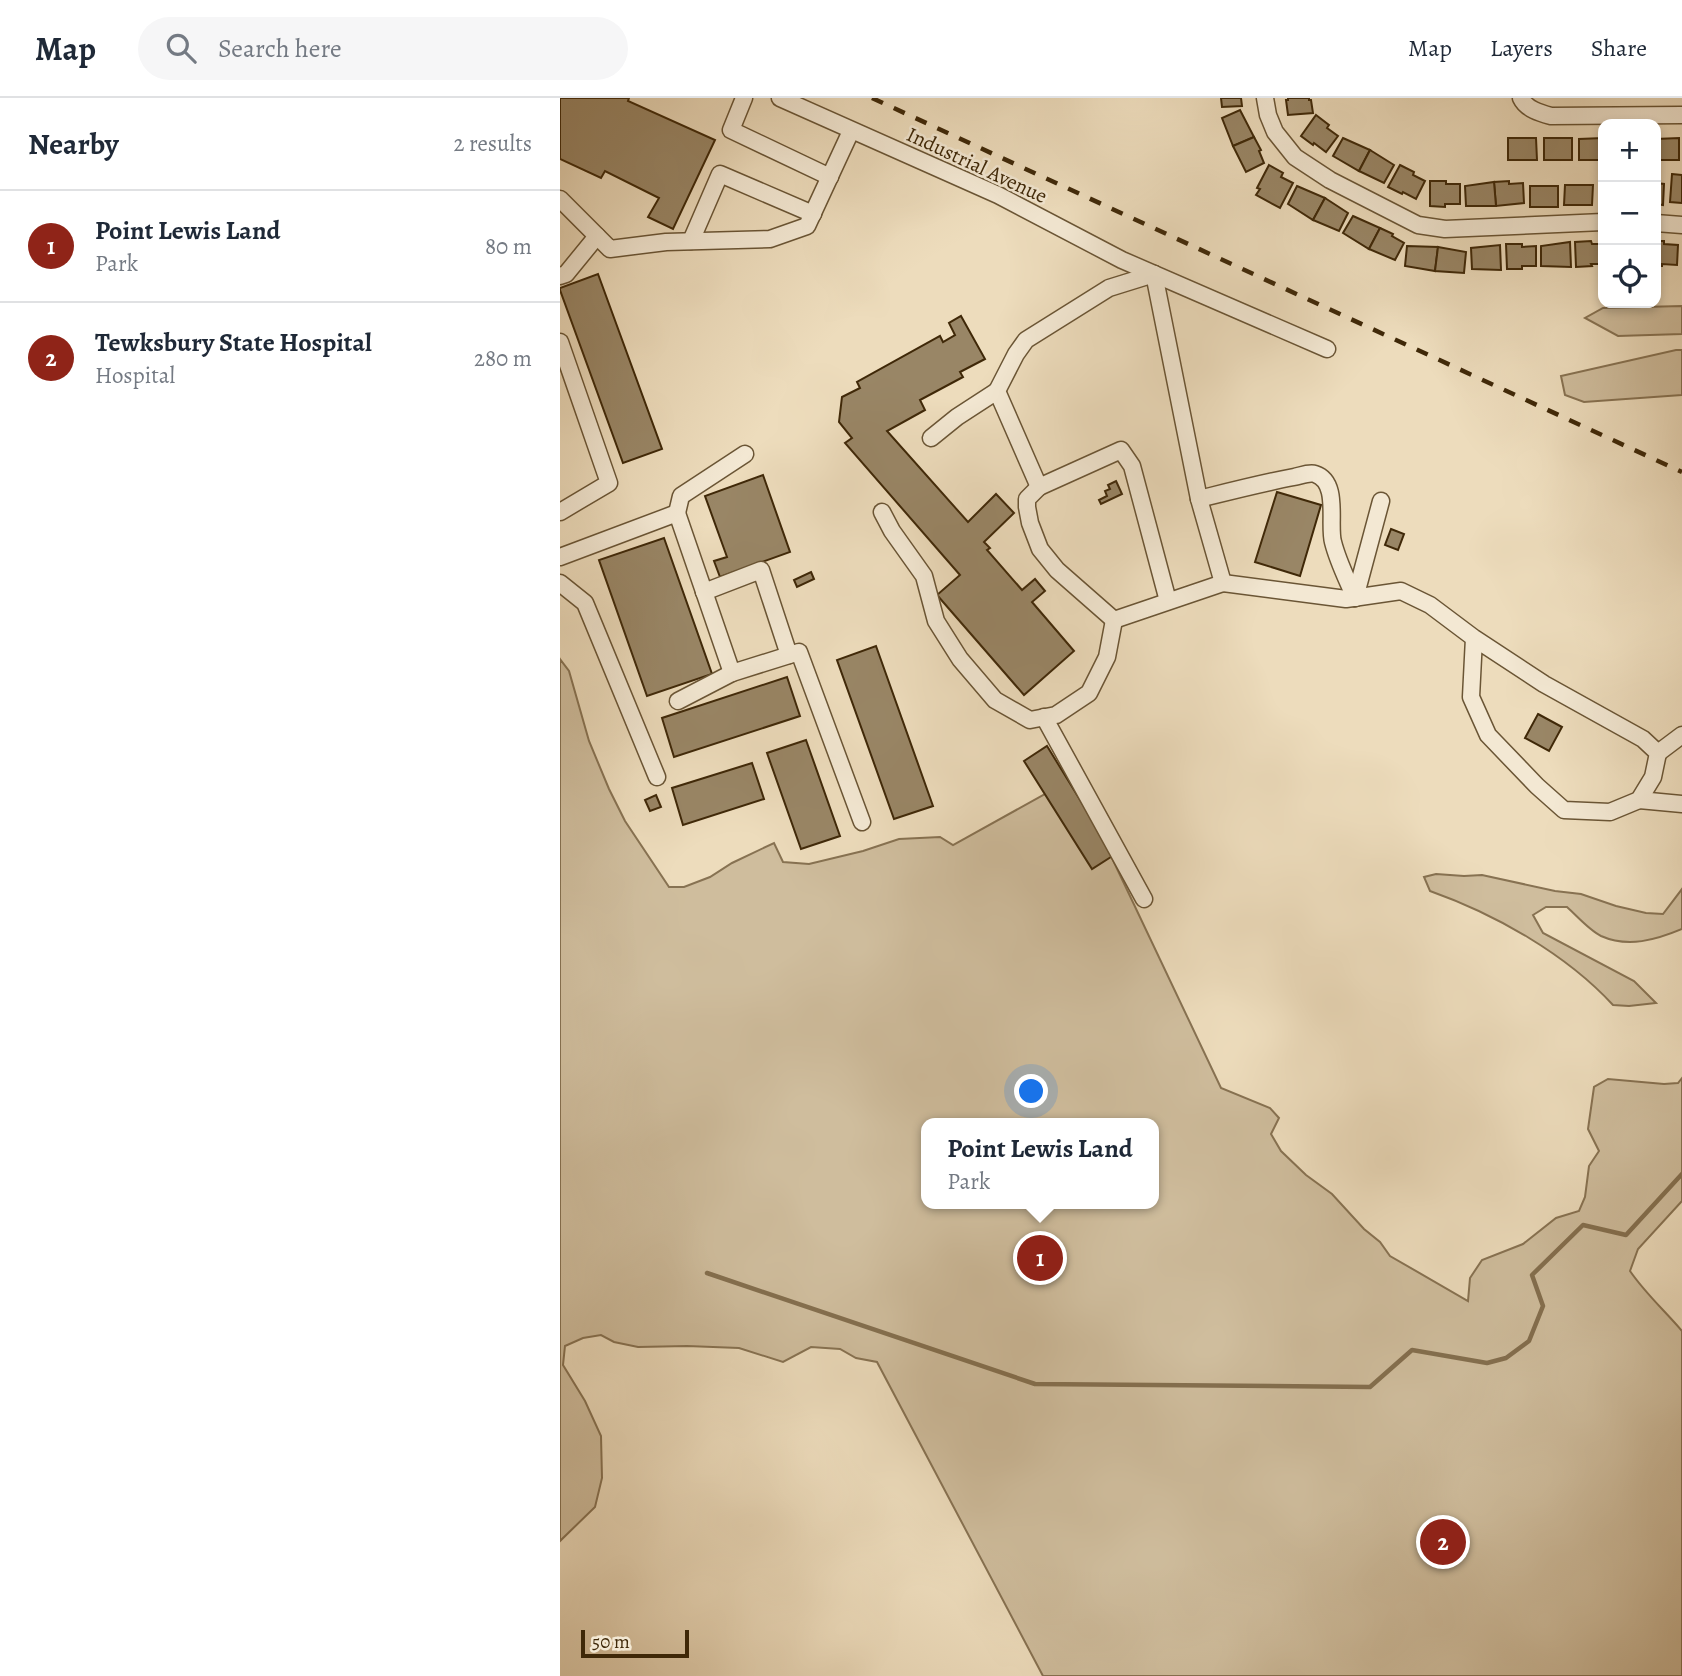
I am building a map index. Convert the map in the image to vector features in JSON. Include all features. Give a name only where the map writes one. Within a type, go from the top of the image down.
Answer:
[{"type":"street","points":[[744,98],[731,130],[830,177]]},
{"type":"street","name":"Industrial Avenue","points":[[780,98],[998,195],[1122,260],[1326,349]]},
{"type":"street","points":[[1265,98],[1275,132],[1295,157],[1331,180],[1418,225],[1445,229],[1598,222]]},
{"type":"street","points":[[1521,98],[1523,103],[1538,113],[1551,116],[1682,115]]},
{"type":"street","points":[[560,199],[610,249],[666,242],[770,239],[807,226],[851,131]]},
{"type":"street","points":[[691,241],[720,174],[813,214]]},
{"type":"street","points":[[1661,223],[1682,225]]},
{"type":"street","points":[[560,276],[566,274],[597,236]]},
{"type":"street","points":[[931,438],[997,391],[1026,340],[1109,288],[1154,274],[1199,499],[1223,583]]},
{"type":"street","points":[[560,342],[609,483],[560,512]]},
{"type":"street","points":[[997,391],[1039,486]]},
{"type":"street","points":[[1114,621],[1057,570],[1040,549],[1030,523],[1027,499],[1039,486],[1121,450],[1132,466],[1168,601]]},
{"type":"street","points":[[732,673],[677,513],[681,496],[745,454]]},
{"type":"street","points":[[1199,499],[1312,473],[1321,478],[1328,488],[1333,509],[1331,525],[1335,548],[1354,598]]},
{"type":"street","points":[[1354,598],[1381,501]]},
{"type":"street","points":[[882,512],[924,576],[936,621],[960,659],[995,700],[1030,720],[1056,715],[1088,693],[1107,657],[1114,621]]},
{"type":"street","points":[[560,557],[677,513]]},
{"type":"street","points":[[704,592],[761,570],[789,655]]},
{"type":"street","points":[[560,583],[585,603],[657,777]]},
{"type":"street","points":[[1114,621],[1223,583],[1346,599],[1401,591],[1430,605],[1544,684],[1643,739],[1658,753]]},
{"type":"street","points":[[1474,638],[1471,697],[1488,735],[1536,786],[1564,810],[1610,812],[1639,800],[1682,804]]},
{"type":"street","points":[[678,701],[732,673],[799,652],[862,822]]},
{"type":"street","points":[[1044,718],[1144,900]]},
{"type":"street","points":[[1639,800],[1653,777],[1658,753],[1682,735]]},
{"type":"shaded area","points":[[1682,306],[1682,334],[1618,336],[1585,318],[1603,308]]},
{"type":"shaded area","points":[[1682,350],[1682,395],[1584,402],[1565,395],[1561,376]]},
{"type":"shaded area","points":[[560,659],[569,671],[589,741],[609,789],[625,821],[669,887],[684,887],[710,877],[774,843],[783,862],[809,864],[899,839],[940,837],[953,845],[1074,778],[1221,1088],[1270,1108],[1279,1118],[1271,1134],[1281,1151],[1306,1175],[1332,1194],[1364,1229],[1380,1242],[1390,1256],[1468,1301],[1470,1278],[1482,1260],[1523,1244],[1556,1218],[1579,1211],[1585,1197],[1589,1166],[1599,1151],[1588,1129],[1594,1087],[1608,1079],[1664,1084],[1678,1083],[1682,1078],[1682,1201],[1638,1249],[1630,1271],[1682,1331],[1682,1676],[1043,1676],[877,1362],[856,1358],[840,1349],[811,1347],[783,1362],[739,1348],[638,1347],[614,1342],[601,1335],[583,1338],[565,1346],[563,1365],[585,1401],[601,1436],[602,1478],[595,1507],[560,1541]]},
{"type":"shaded area","points":[[1436,874],[1482,875],[1581,894],[1646,913],[1663,914],[1682,889],[1682,929],[1642,941],[1621,942],[1601,936],[1567,907],[1546,907],[1533,915],[1543,933],[1634,981],[1656,1003],[1613,1005],[1574,969],[1528,938],[1479,911],[1430,891],[1424,877]]},
{"type":"building","points":[[560,98],[629,98],[628,101],[715,140],[673,229],[648,217],[659,198],[605,171],[601,178],[560,159]]},
{"type":"building","points":[[1221,98],[1241,98],[1242,106],[1222,107]]},
{"type":"building","points":[[1288,98],[1309,98],[1313,113],[1288,115]]},
{"type":"building","points":[[1240,110],[1254,137],[1233,146],[1222,118]]},
{"type":"building","points":[[1316,115],[1338,136],[1326,152],[1301,136]]},
{"type":"building","points":[[1254,137],[1264,163],[1246,172],[1233,146]]},
{"type":"building","points":[[1343,138],[1370,150],[1359,171],[1333,156]]},
{"type":"building","points":[[1508,138],[1536,138],[1537,160],[1508,160]]},
{"type":"building","points":[[1544,138],[1572,138],[1572,160],[1544,160]]},
{"type":"building","points":[[1598,138],[1598,160],[1579,160],[1579,139]]},
{"type":"building","points":[[1679,138],[1679,160],[1661,160],[1661,139]]},
{"type":"building","points":[[1370,150],[1394,165],[1384,183],[1359,171]]},
{"type":"building","points":[[1269,165],[1283,173],[1281,177],[1293,183],[1280,208],[1256,195]]},
{"type":"building","points":[[1400,165],[1425,181],[1416,199],[1388,187]]},
{"type":"building","points":[[1672,174],[1682,175],[1682,203],[1670,202]]},
{"type":"building","points":[[1430,181],[1460,184],[1460,204],[1430,206]]},
{"type":"building","points":[[1509,181],[1509,184],[1523,183],[1524,203],[1496,206],[1494,182]]},
{"type":"building","points":[[1494,182],[1496,206],[1466,206],[1465,186]]},
{"type":"building","points":[[1661,184],[1664,184],[1661,205]]},
{"type":"building","points":[[1565,185],[1593,185],[1592,205],[1564,205]]},
{"type":"building","points":[[1297,186],[1325,198],[1313,220],[1288,204]]},
{"type":"building","points":[[1530,186],[1558,186],[1558,207],[1530,207]]},
{"type":"building","points":[[1325,198],[1348,213],[1339,231],[1313,220]]},
{"type":"building","points":[[1353,216],[1380,228],[1369,249],[1343,233]]},
{"type":"building","points":[[1380,228],[1404,243],[1395,260],[1369,249]]},
{"type":"building","points":[[1591,241],[1592,244],[1598,244],[1598,264],[1576,267],[1575,242]]},
{"type":"building","points":[[1661,241],[1664,241],[1664,244],[1678,245],[1677,265],[1662,266]]},
{"type":"building","points":[[1570,242],[1571,267],[1541,266],[1541,246]]},
{"type":"building","points":[[1506,244],[1536,246],[1536,266],[1507,269]]},
{"type":"building","points":[[1500,245],[1501,270],[1472,269],[1471,248]]},
{"type":"building","points":[[1407,246],[1438,247],[1435,271],[1405,266]]},
{"type":"building","points":[[1438,247],[1466,252],[1464,273],[1435,271]]},
{"type":"building","points":[[598,274],[662,449],[623,463],[560,290]]},
{"type":"building","points":[[961,316],[985,359],[960,372],[963,377],[920,400],[925,410],[887,431],[968,522],[996,494],[1014,513],[984,542],[990,548],[987,550],[1022,590],[1035,579],[1045,591],[1032,602],[1074,651],[1024,695],[937,595],[960,575],[845,443],[852,438],[839,422],[842,397],[860,388],[857,382],[940,336],[943,342],[955,335],[949,323]]},
{"type":"building","points":[[763,475],[790,552],[720,577],[714,561],[727,557],[705,496]]},
{"type":"building","points":[[1116,481],[1122,494],[1101,504],[1099,500],[1107,496],[1105,491],[1110,489],[1108,485]]},
{"type":"building","points":[[1277,492],[1321,505],[1300,576],[1255,562]]},
{"type":"building","points":[[1391,529],[1404,534],[1398,550],[1385,545]]},
{"type":"building","points":[[664,538],[712,674],[647,696],[599,560]]},
{"type":"building","points":[[811,572],[814,579],[797,587],[794,580]]},
{"type":"building","points":[[876,646],[933,806],[894,819],[837,660]]},
{"type":"building","points":[[787,677],[800,716],[674,757],[662,718]]},
{"type":"building","points":[[1538,714],[1562,727],[1549,751],[1525,738]]},
{"type":"building","points":[[806,740],[840,836],[801,849],[767,753]]},
{"type":"building","points":[[1047,746],[1114,855],[1092,869],[1024,761]]},
{"type":"building","points":[[752,763],[764,799],[683,825],[672,788]]},
{"type":"building","points":[[656,795],[661,807],[650,811],[645,800]]},
{"type":"waterway","points":[[707,1273],[1035,1384],[1370,1387],[1412,1350],[1487,1363],[1506,1358],[1529,1341],[1543,1306],[1532,1275],[1583,1225],[1626,1235],[1682,1174]]},
{"type":"railway","points":[[872,98],[1682,472]]},
{"type":"place","name":"Point Lewis Land","points":[[1040,1258]]},
{"type":"place","name":"Tewksbury State Hospital","points":[[1443,1542]]}]
